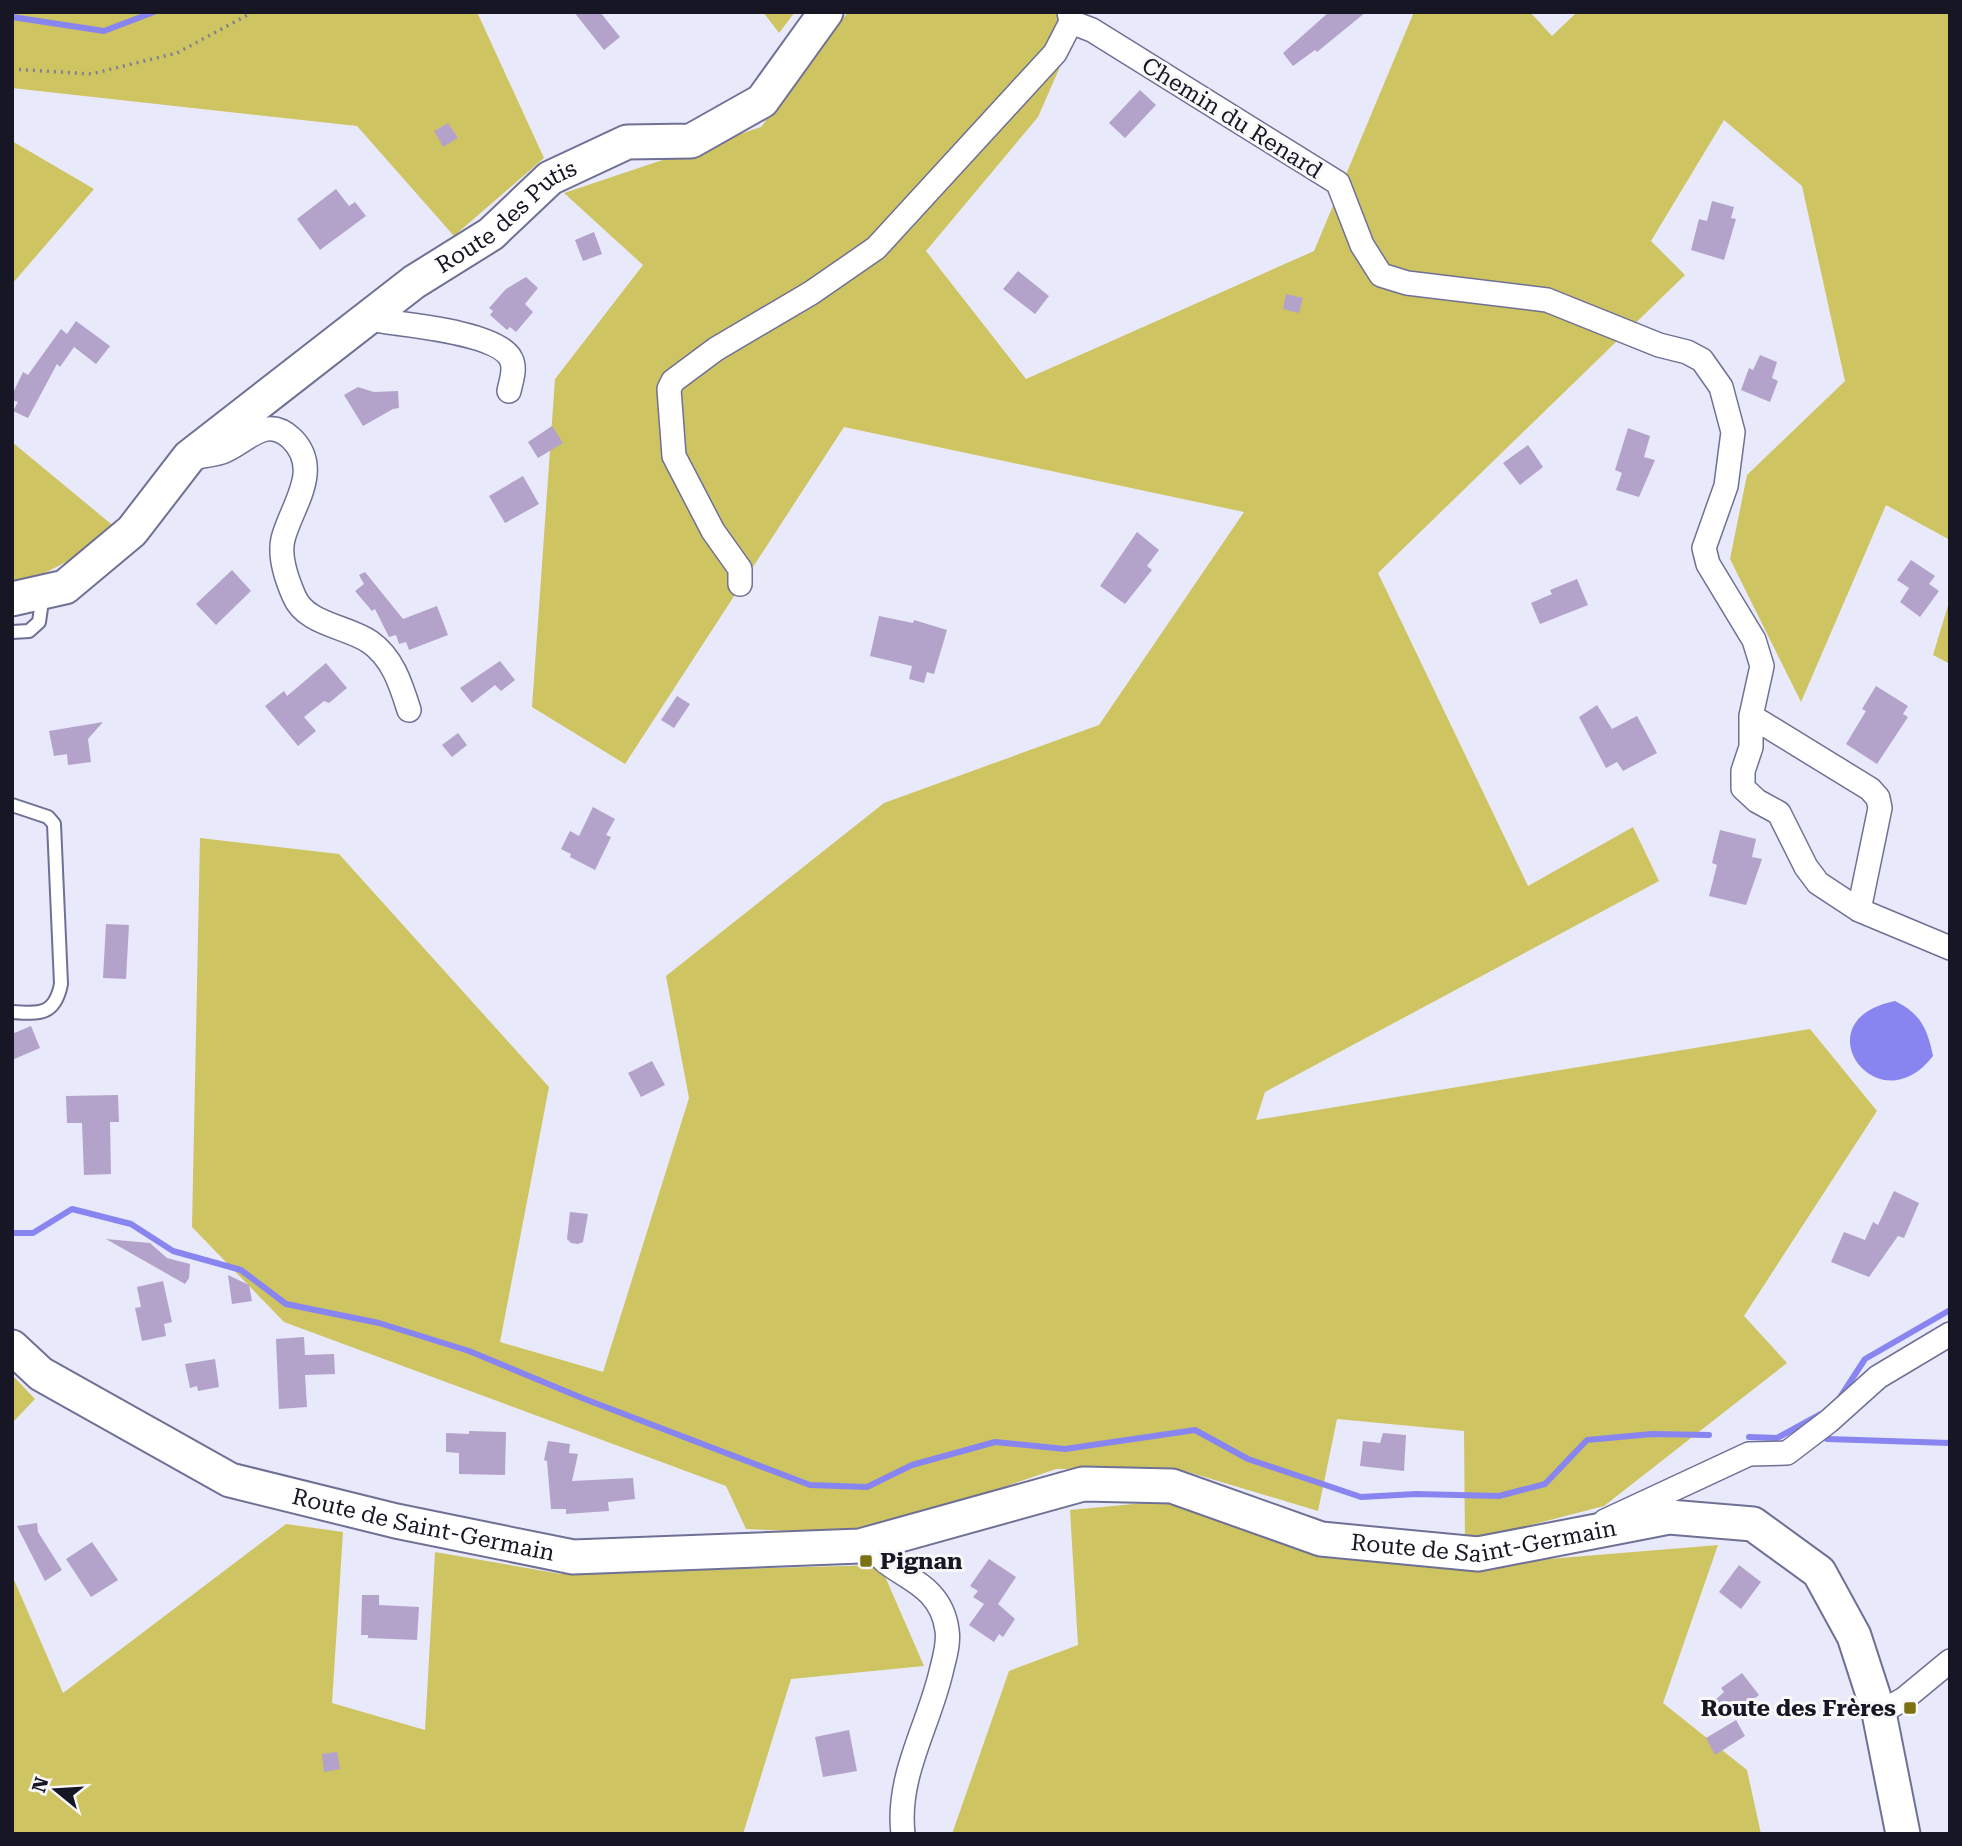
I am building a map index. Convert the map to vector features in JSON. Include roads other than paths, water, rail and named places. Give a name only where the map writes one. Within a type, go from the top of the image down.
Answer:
[{"type":"street","name":"Route des Putis","points":[[28,596],[65,587],[132,531],[189,457],[414,282],[491,234],[550,178],[627,142],[691,141],[762,102],[826,12]]},
{"type":"street","name":"Chemin du Renard","points":[[740,584],[740,569],[713,531],[674,456],[669,389],[673,381],[716,349],[811,293],[876,248],[1055,53],[1070,17],[1338,183],[1362,245],[1381,275],[1407,283],[1547,300],[1702,360],[1721,387],[1732,432],[1726,486],[1704,548],[1708,564],[1754,640],[1762,666],[1751,716],[1751,747],[1743,771],[1743,788],[1757,801],[1779,813],[1806,867],[1818,883],[1860,910],[1950,948]]},
{"type":"street","points":[[366,319],[482,338],[501,347],[511,359],[514,372],[509,391]]},
{"type":"street","points":[[189,457],[222,452],[258,429],[273,428],[291,438],[301,452],[305,467],[303,488],[283,540],[284,566],[295,599],[305,612],[370,642],[389,661],[409,710]]},
{"type":"street","points":[[1751,716],[1870,789],[1878,798],[1881,808],[1860,910]]},
{"type":"street","points":[[1580,1534],[1649,1498],[1749,1454],[1787,1453],[1829,1421],[1878,1377],[1950,1334]]},
{"type":"street","name":"Route de Saint-Germain","points":[[12,1347],[41,1374],[230,1480],[396,1521],[573,1557],[845,1548],[873,1544],[1083,1484],[1172,1486],[1321,1539],[1478,1553],[1669,1517],[1753,1524],[1819,1572],[1854,1636],[1879,1713],[1903,1834]]},
{"type":"street","points":[[873,1544],[881,1560],[919,1582],[929,1593],[944,1617],[948,1632],[937,1693],[904,1780],[901,1798],[903,1834]]},
{"type":"street","points":[[1879,1713],[1904,1699],[1950,1661]]},
{"type":"lane","points":[[12,632],[29,631],[39,622],[43,608],[28,596]]},
{"type":"lane","points":[[12,805],[48,817],[54,824],[61,984],[58,999],[51,1010],[40,1014],[12,1012]]},
{"type":"waterway","points":[[12,17],[104,31],[154,12]]},
{"type":"waterway","points":[[12,1233],[33,1233],[72,1209],[131,1224],[173,1251],[241,1270],[286,1304],[379,1323],[469,1351],[582,1398],[810,1485],[867,1487],[912,1465],[995,1442],[1065,1449],[1195,1430],[1248,1459],[1361,1497],[1416,1494],[1499,1496],[1545,1484],[1587,1440],[1652,1434],[1709,1435]]},
{"type":"waterway","points":[[1839,1399],[1865,1359],[1950,1310]]},
{"type":"waterway","points":[[1749,1437],[1777,1438],[1821,1414]]},
{"type":"waterway","points":[[1827,1439],[1950,1443]]},
{"type":"place","name":"Pignan","points":[[866,1561]]},
{"type":"place","name":"Route des Frères","points":[[1910,1708]]}]
